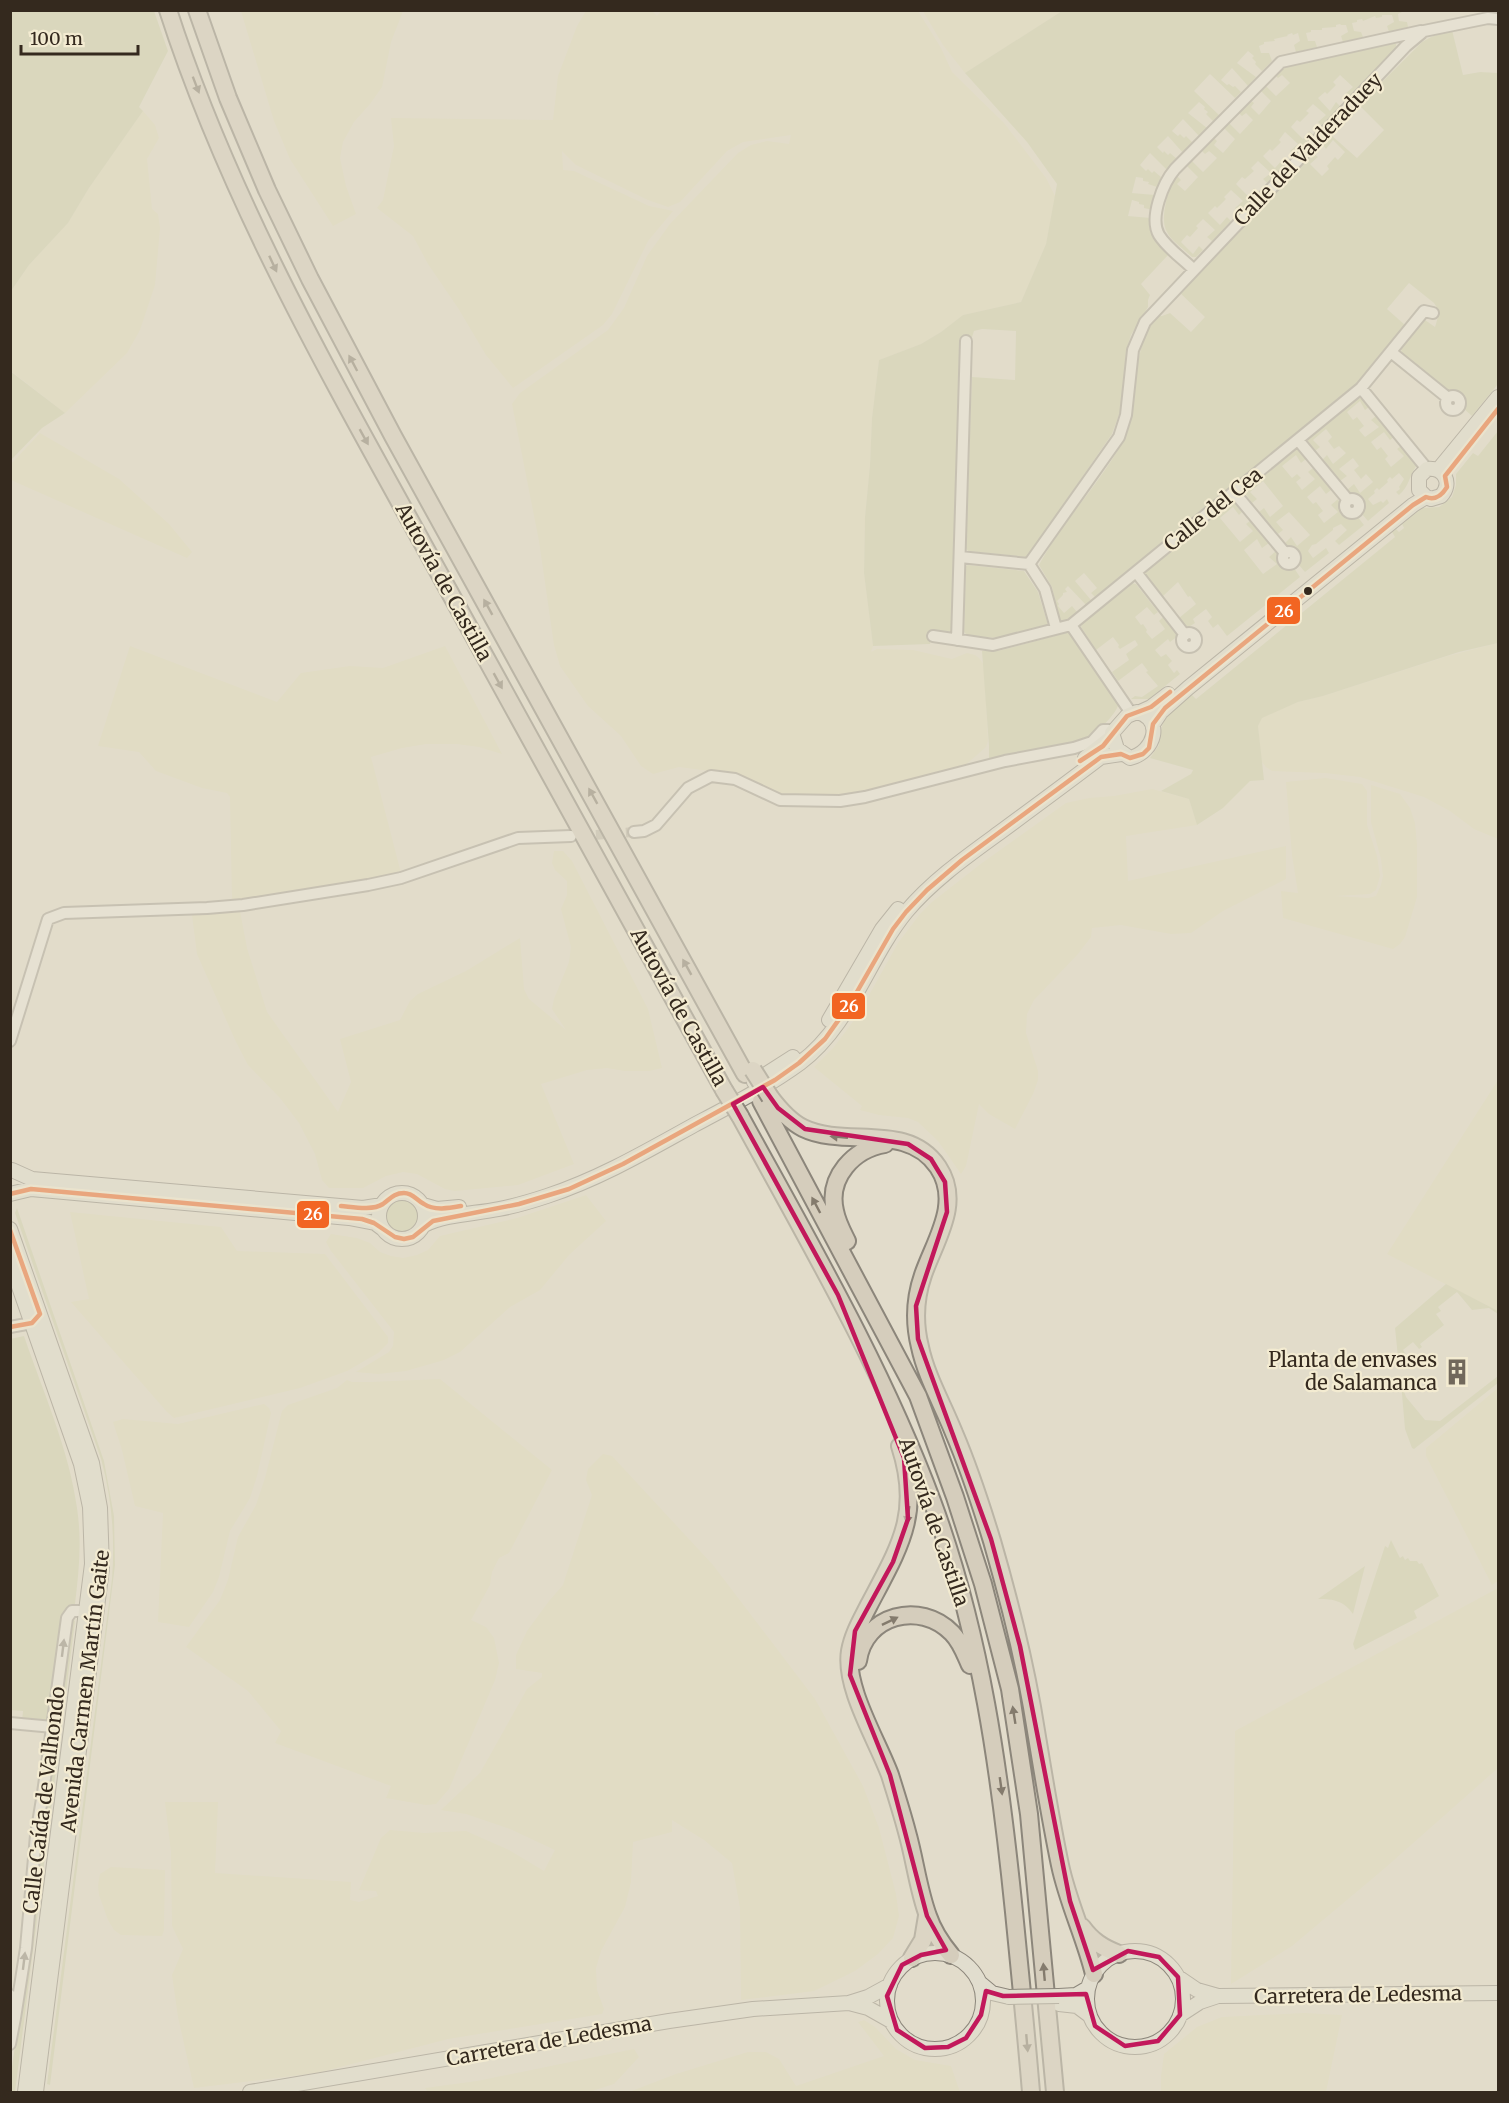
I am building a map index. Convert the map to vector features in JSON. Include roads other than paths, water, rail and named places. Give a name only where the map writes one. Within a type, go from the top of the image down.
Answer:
[{"type":"highway","name":"Autovía de Castilla","points":[[168,10],[206,113],[235,182],[286,290],[373,454],[838,1295],[906,1435],[933,1503],[960,1588],[995,1746],[1005,1818],[1031,2092]]},
{"type":"highway","name":"Autovía de Castilla","points":[[197,10],[228,98],[267,190],[310,279],[382,417],[705,999],[765,1099],[918,1396],[955,1497],[983,1584],[1010,1689],[1029,1814],[1055,2092]]},
{"type":"highway","points":[[765,1099],[792,1122],[805,1129],[839,1138],[873,1137],[908,1144],[931,1159],[945,1182],[948,1195],[947,1212],[922,1276],[916,1306],[918,1339],[921,1354],[956,1436],[992,1539],[1020,1646],[1061,1869],[1091,1981]]},
{"type":"highway","points":[[897,1142],[864,1149],[849,1162],[837,1181],[834,1209],[838,1223],[922,1392],[959,1492],[983,1584]]},
{"type":"highway","points":[[838,1295],[897,1438],[904,1458],[910,1499],[904,1536],[893,1562],[855,1631],[850,1652],[850,1675],[890,1775],[908,1834],[927,1916],[935,1934],[951,1955]]},
{"type":"highway","points":[[870,1726],[858,1684],[859,1657],[863,1643],[882,1624],[899,1616],[914,1614],[938,1622],[951,1632],[962,1647],[970,1665],[995,1746]]},
{"type":"highway","points":[[1074,1915],[1090,1938],[1119,1954]]},
{"type":"highway","points":[[912,1958],[923,1940],[927,1916]]},
{"type":"main road","points":[[1437,472],[1498,397]]},
{"type":"main road","points":[[1437,472],[1447,487],[1442,496],[1431,499],[1422,494],[1417,484],[1419,477],[1437,472],[1498,410]]},
{"type":"main road","points":[[423,1205],[437,1209],[498,1200],[567,1180],[629,1151],[753,1082],[794,1056],[825,1026],[882,929],[916,888],[949,860],[1103,746],[1113,733],[1136,713],[1160,701],[1409,496],[1422,494]]},
{"type":"main road","points":[[1113,733],[1114,745],[1121,754],[1130,758],[1143,754],[1149,748],[1153,724],[1161,712],[1401,515],[1422,494]]},
{"type":"main road","points":[[1136,713],[1148,716],[1153,724]]},
{"type":"main road","points":[[424,1225],[450,1217],[502,1209],[571,1188],[634,1158],[784,1074],[809,1055],[833,1031],[847,1011],[879,953],[919,897],[955,865],[1101,757],[1121,754]]},
{"type":"main road","points":[[11,1169],[32,1179],[357,1208],[382,1205]]},
{"type":"main road","points":[[10,1193],[14,1183],[11,1169]]},
{"type":"main road","points":[[10,1193],[31,1189],[349,1218],[375,1223],[390,1236],[399,1239],[410,1238],[424,1225],[425,1211],[417,1197],[407,1193],[397,1193],[388,1198],[379,1213],[383,1229]]},
{"type":"main road","name":"Avenida Carmen Martín Gaite","points":[[10,1229],[36,1318]]},
{"type":"main road","name":"Avenida Carmen Martín Gaite","points":[[10,1261],[36,1318],[84,1437],[97,1485],[103,1532],[102,1568],[92,1608],[25,2092]]},
{"type":"main road","name":"Avenida Carmen Martín Gaite","points":[[36,2092],[92,1608]]},
{"type":"main road","points":[[980,1983],[983,2004],[981,2015],[966,2037],[948,2047],[937,2049],[915,2044],[905,2038],[891,2021],[887,1996],[890,1984],[895,1974],[912,1958],[931,1953],[951,1955],[963,1961],[980,1983],[992,1993],[1009,2000],[1059,2000],[1076,1995],[1091,1981],[1105,1962],[1119,1954],[1138,1951],[1149,1953],[1168,1964],[1178,1977],[1183,2002],[1175,2026],[1158,2041],[1136,2047],[1113,2042],[1103,2036],[1089,2015],[1087,1997],[1091,1981]]},
{"type":"main road","name":"Carretera de Ledesma","points":[[1178,1977],[1197,1990],[1218,1996],[1498,1993]]},
{"type":"main road","name":"Carretera de Ledesma","points":[[250,2092],[656,2023],[753,2009],[849,2002],[868,1997],[890,1984]]},
{"type":"main road","name":"Carretera de Ledesma","points":[[1180,2015],[1200,2002],[1218,1996]]},
{"type":"main road","points":[[981,2015],[1009,2000]]},
{"type":"main road","points":[[1059,2000],[1077,2006],[1089,2015]]},
{"type":"main road","name":"Carretera de Ledesma","points":[[849,2002],[868,2008],[891,2021]]},
{"type":"street","name":"Calle del Valderaduey","points":[[1193,269],[1159,235],[1157,227],[1159,201],[1164,184],[1175,169],[1281,62],[1486,18],[1498,19]]},
{"type":"street","name":"Calle del Valderaduey","points":[[1029,564],[1119,437],[1126,415],[1132,350],[1145,322],[1406,46],[1424,31]]},
{"type":"street","name":"Calle del Cea","points":[[933,636],[993,645],[1071,625],[1361,388],[1425,310],[1433,313]]},
{"type":"street","points":[[957,640],[966,342]]},
{"type":"street","points":[[1391,352],[1448,398]]},
{"type":"street","points":[[1361,388],[1437,472]]},
{"type":"street","points":[[1298,440],[1348,500]]},
{"type":"street","points":[[1234,492],[1285,553]]},
{"type":"street","points":[[960,557],[1029,564],[1045,589],[1056,628]]},
{"type":"street","points":[[1136,572],[1185,635]]},
{"type":"street","points":[[1071,625],[1136,713]]},
{"type":"street","points":[[634,832],[644,831],[656,825],[688,788],[711,776],[735,779],[780,800],[840,801],[865,797],[1005,761],[1074,748],[1092,742],[1103,730],[1113,733]]},
{"type":"street","points":[[10,1041],[40,940],[48,919],[54,915],[207,909],[243,904],[401,878],[518,838],[571,837]]},
{"type":"street","points":[[10,1327],[36,1318]]},
{"type":"street","name":"Calle Caída de Valhondo","points":[[10,2044],[26,1948],[36,1835],[67,1618],[72,1611],[92,1608]]},
{"type":"street","points":[[10,1723],[53,1727]]},
{"type":"street","points":[[10,1995],[15,2018]]},
{"type":"tunnel","points":[[581,836],[634,832]]},
{"type":"place","name":"Planta de envases de Salamanca","points":[[1457,1372]]}]
